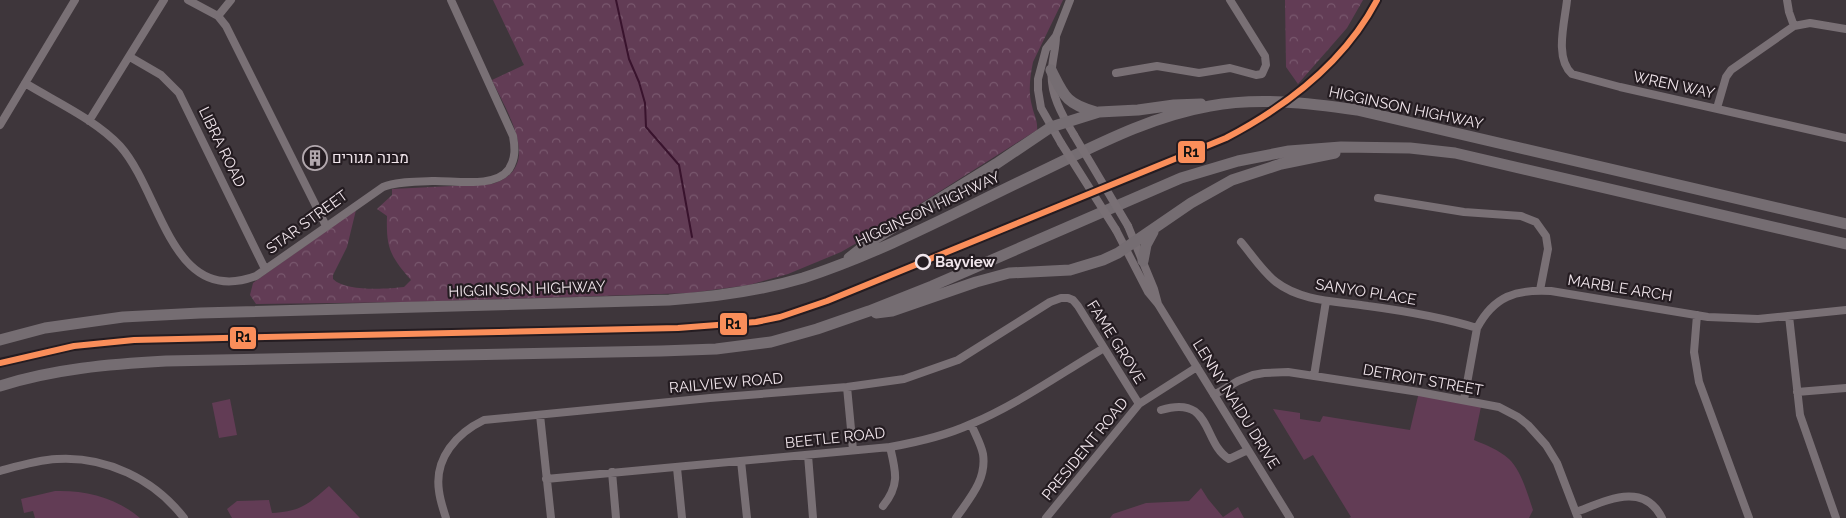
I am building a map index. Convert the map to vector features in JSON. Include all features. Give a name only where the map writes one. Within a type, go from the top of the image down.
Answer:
[{"type":"highway","points":[[1051,70],[1061,91],[1072,102],[1082,108],[1100,112]]},
{"type":"highway","name":"HIGGINSON HIGHWAY","points":[[0,340],[45,328],[123,317],[220,312],[668,300],[719,296],[783,283],[843,264],[885,246],[1128,130],[1210,106],[1252,102],[1296,103],[1357,110],[1846,224]]},
{"type":"highway","points":[[843,264],[868,243],[996,164],[1051,127],[1100,112],[1193,103],[1210,106]]},
{"type":"highway","points":[[870,312],[892,311],[976,282],[1009,273],[1070,270],[1103,260],[1125,249],[1213,190],[1232,180],[1298,160],[1368,146]]},
{"type":"highway","points":[[0,386],[35,377],[101,366],[166,360],[716,349],[771,342],[870,312],[1181,178],[1238,161],[1320,147],[1368,146],[1410,148],[1455,154],[1846,244]]},
{"type":"highway","points":[[1143,261],[1146,245],[1155,228]]},
{"type":"street","points":[[0,125],[75,0]]},
{"type":"street","points":[[89,122],[164,0]]},
{"type":"street","points":[[188,0],[218,16],[231,36],[326,226]]},
{"type":"street","points":[[218,16],[231,0]]},
{"type":"street","name":"STAR STREET","points":[[25,83],[106,133],[121,147],[143,180],[182,258],[199,273],[210,278],[235,282],[256,276],[378,189],[389,184],[432,181],[475,182],[492,180],[500,177],[508,170],[515,152],[514,136],[451,0]]},
{"type":"street","points":[[1056,36],[1070,0]]},
{"type":"street","points":[[1116,72],[1157,66],[1199,72],[1234,68],[1260,75],[1265,69],[1266,61],[1261,48],[1230,0]]},
{"type":"street","name":"WREN WAY","points":[[1567,0],[1562,57],[1570,73],[1846,138]]},
{"type":"street","points":[[1787,0],[1794,26]]},
{"type":"street","points":[[1717,108],[1726,77],[1731,70],[1794,26],[1810,23],[1846,29]]},
{"type":"street","name":"LENNY NAIDU DRIVE","points":[[1056,36],[1046,49],[1040,69],[1038,90],[1041,108],[1116,230],[1148,292],[1158,304],[1290,518]]},
{"type":"street","name":"LENNY NAIDU DRIVE","points":[[1056,36],[1051,70],[1055,96],[1066,121],[1136,242],[1157,296],[1158,304]]},
{"type":"street","name":"LIBRA ROAD","points":[[130,57],[161,75],[180,93],[265,269]]},
{"type":"street","points":[[1378,198],[1464,212],[1521,216],[1536,222],[1546,236],[1548,249],[1540,290]]},
{"type":"street","name":"SANYO PLACE","points":[[1240,242],[1276,282],[1305,296],[1326,301],[1405,312],[1477,328]]},
{"type":"street","name":"MARBLE ARCH","points":[[1464,400],[1477,328],[1490,308],[1504,298],[1520,292],[1540,290],[1697,315],[1743,319],[1846,310]]},
{"type":"street","name":"RAILVIEW ROAD","points":[[446,518],[438,490],[442,462],[455,439],[471,426],[484,420],[848,387],[904,379],[958,360],[1050,302],[1061,298],[1068,298]]},
{"type":"street","name":"FAME GROVE","points":[[1068,298],[1073,300],[1078,306],[1139,404]]},
{"type":"street","points":[[1314,376],[1326,301]]},
{"type":"street","points":[[1697,315],[1694,352],[1699,382],[1749,518]]},
{"type":"street","points":[[1789,316],[1796,392],[1803,426],[1836,518]]},
{"type":"street","name":"BEETLE ROAD","points":[[546,479],[890,447],[918,442],[972,424],[1023,397],[1104,348]]},
{"type":"street","name":"PRESIDENT ROAD","points":[[1046,518],[1139,404],[1197,367]]},
{"type":"street","name":"DETROIT STREET","points":[[1214,395],[1238,381],[1264,373],[1288,372],[1464,400],[1499,408],[1518,417],[1534,431],[1552,454],[1577,515],[1616,498],[1629,496],[1649,502],[1662,518]]},
{"type":"street","points":[[848,387],[853,450]]},
{"type":"street","points":[[1796,392],[1846,388]]},
{"type":"street","points":[[1162,410],[1180,406],[1199,415],[1220,451],[1229,459],[1248,450]]},
{"type":"street","points":[[540,415],[550,518]]},
{"type":"street","points":[[956,518],[981,481],[983,469],[982,453],[972,424]]},
{"type":"street","points":[[883,506],[890,497],[896,480],[890,447]]},
{"type":"street","points":[[808,455],[813,518]]},
{"type":"street","points":[[0,471],[58,458],[87,460],[106,464],[141,478],[166,498],[184,518]]},
{"type":"street","points":[[741,461],[747,518]]},
{"type":"street","points":[[678,468],[682,518]]},
{"type":"street","points":[[612,472],[616,518]]},
{"type":"green space","points":[[493,0],[1063,0],[1033,62],[1030,95],[1037,130],[874,233],[841,252],[788,274],[749,285],[690,293],[412,302],[256,304],[250,295],[253,283],[356,210],[347,247],[333,275],[333,279],[347,286],[357,288],[404,287],[411,280],[398,264],[391,251],[387,236],[387,216],[377,209],[392,195],[392,189],[492,184],[508,176],[516,165],[519,152],[517,138],[512,122],[492,80],[524,65]]},
{"type":"green space","points":[[1285,0],[1363,0],[1347,28],[1298,84],[1286,67]]},
{"type":"green space","points":[[1419,392],[1482,402],[1474,440],[1501,453],[1513,464],[1524,483],[1533,510],[1529,518],[1349,518],[1351,517],[1313,455],[1304,460],[1273,409],[1300,413],[1300,419],[1320,422],[1323,416],[1410,430]]},
{"type":"green space","points":[[230,399],[237,435],[219,438],[212,403]]},
{"type":"green space","points":[[329,486],[360,518],[232,518],[227,509],[237,501],[269,500],[272,513],[290,511],[304,506]]},
{"type":"green space","points":[[1201,488],[1223,517],[1238,507],[1244,518],[1110,518],[1113,514],[1146,503],[1189,501]]},
{"type":"green space","points":[[55,491],[78,492],[111,500],[140,518],[35,518],[33,511],[24,513],[21,499]]},
{"type":"waterway","points":[[616,0],[629,59],[639,82],[645,103],[646,127],[679,165],[692,237]]},
{"type":"transit line","name":"R1","points":[[0,363],[74,346],[134,340],[678,328],[756,322],[780,317],[827,301],[1226,138],[1271,112],[1312,81],[1348,44],[1364,23],[1377,0]]},
{"type":"place","name":"מבנה מגורים","points":[[315,158]]},
{"type":"place","name":"Bayview","points":[[923,262]]}]
